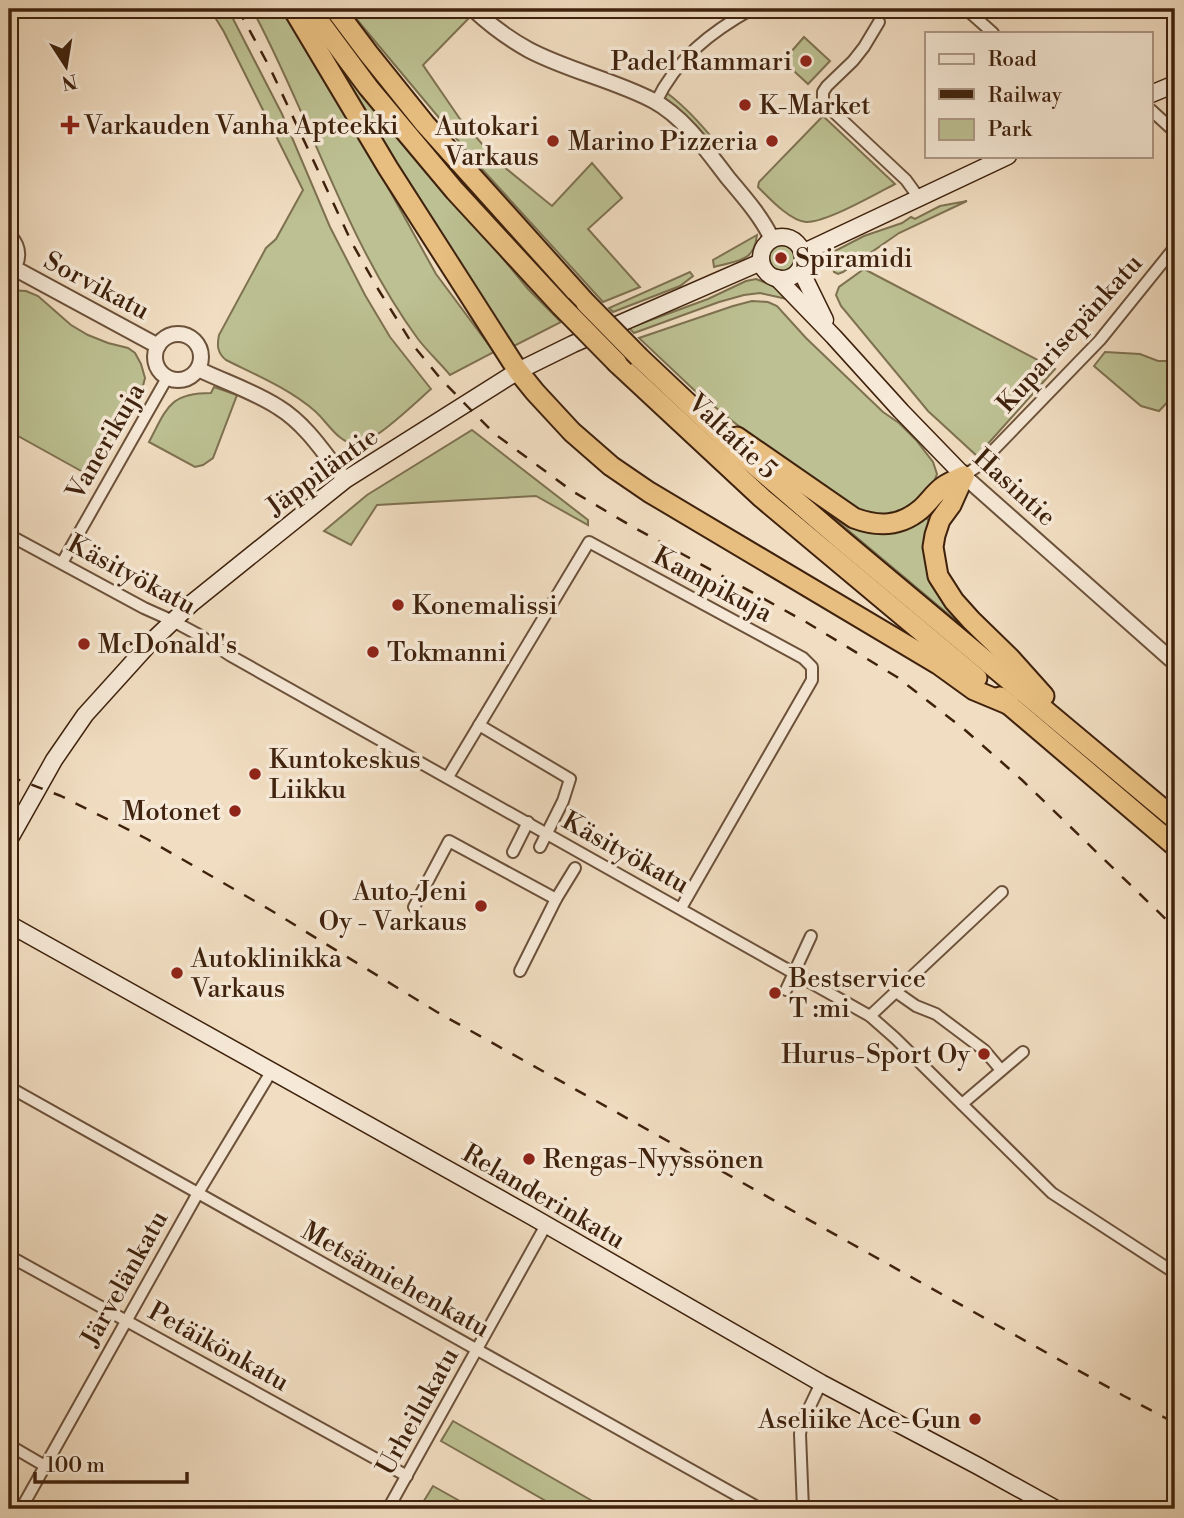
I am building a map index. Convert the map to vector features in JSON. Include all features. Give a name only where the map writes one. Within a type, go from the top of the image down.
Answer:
[{"type":"highway","points":[[293,9],[388,168],[518,371],[572,432],[611,466],[649,492],[938,664],[974,690],[1010,705]]},
{"type":"highway","name":"Valtatie 5","points":[[310,9],[368,87],[455,191],[617,363],[762,498],[1175,846]]},
{"type":"highway","name":"Valtatie 5","points":[[335,9],[425,124],[586,303],[639,357],[744,456],[1175,819]]},
{"type":"highway","points":[[694,409],[761,452],[854,518],[876,525],[895,522],[919,511],[943,487],[964,476]]},
{"type":"highway","points":[[964,476],[951,505],[940,520],[935,536],[933,547],[938,576],[954,601],[1010,658],[1091,748]]},
{"type":"main road","points":[[1152,94],[1175,84]]},
{"type":"main road","points":[[801,261],[798,244],[789,238],[772,239],[762,250],[761,262],[767,272],[777,278],[790,277],[801,261],[919,198],[1004,158]]},
{"type":"main road","name":"Hasintie","points":[[801,261],[809,289],[834,337]]},
{"type":"main road","name":"Jäppiläntie","points":[[9,840],[54,760],[85,715],[151,642],[203,594],[345,480],[518,371],[573,344],[761,262]]},
{"type":"main road","name":"Hasintie","points":[[777,278],[964,476]]},
{"type":"main road","name":"Relanderinkatu","points":[[9,924],[821,1382],[1056,1509]]},
{"type":"street","points":[[473,9],[488,24],[530,50],[623,86],[670,111],[682,122],[765,224],[772,239]]},
{"type":"street","points":[[656,102],[663,87],[691,52],[729,21],[752,9]]},
{"type":"street","points":[[966,9],[992,32]]},
{"type":"street","points":[[879,22],[853,61],[827,86],[822,97],[825,106],[906,180],[919,198]]},
{"type":"street","points":[[1152,111],[1175,132]]},
{"type":"street","points":[[9,236],[18,251],[17,262],[11,270]]},
{"type":"street","name":"Kuparisepänkatu","points":[[964,476],[978,466],[1100,340],[1175,247]]},
{"type":"street","name":"Sorvikatu","points":[[11,270],[158,346]]},
{"type":"street","points":[[183,334],[190,337],[195,341],[201,355],[198,369],[188,379],[181,381],[167,378],[161,373],[155,360],[158,346],[168,336],[183,334]]},
{"type":"street","points":[[198,369],[280,408],[305,429],[345,480]]},
{"type":"street","name":"Vanerikuja","points":[[62,563],[167,378]]},
{"type":"street","name":"Hasintie","points":[[964,476],[1173,654]]},
{"type":"street","name":"Käsityökatu","points":[[9,535],[199,635],[231,656],[870,1016],[1052,1193],[1175,1273]]},
{"type":"street","name":"Kampikuja","points":[[448,777],[589,542],[803,658],[812,667],[812,680],[681,908]]},
{"type":"street","points":[[479,725],[570,779],[563,801],[540,848]]},
{"type":"street","points":[[513,852],[528,822]]},
{"type":"street","points":[[414,907],[449,841],[556,899]]},
{"type":"street","points":[[520,971],[556,899],[575,868]]},
{"type":"street","points":[[870,1016],[1002,892]]},
{"type":"street","points":[[786,990],[811,936]]},
{"type":"street","points":[[896,992],[916,1006],[936,1014],[984,1050],[1002,1070]]},
{"type":"street","points":[[962,1104],[1023,1052]]},
{"type":"street","name":"Järvelänkatu","points":[[21,1509],[198,1194],[271,1072]]},
{"type":"street","name":"Metsämiehenkatu","points":[[9,1087],[761,1509]]},
{"type":"street","name":"Urheilukatu","points":[[388,1509],[545,1225]]},
{"type":"street","name":"Petäikönkatu","points":[[9,1255],[407,1476]]},
{"type":"street","points":[[803,1509],[800,1434],[802,1423],[821,1382]]},
{"type":"street","points":[[9,1445],[45,1466]]},
{"type":"green space","points":[[210,9],[228,9],[282,114],[330,227],[365,295],[390,337],[431,389],[395,421],[364,442],[357,444],[345,441],[316,412],[295,396],[226,360],[219,352],[219,335],[266,248],[276,239],[303,190]]},
{"type":"green space","points":[[252,9],[284,9],[355,128],[436,274],[494,352],[450,375],[418,339],[393,301],[349,220]]},
{"type":"green space","points":[[348,9],[458,9],[469,18],[423,65],[460,119],[498,162],[552,206],[592,163],[622,198],[588,229],[640,287],[603,302],[481,168]]},
{"type":"green space","name":"Padel Rammari","points":[[804,37],[830,61],[808,84],[783,61]]},
{"type":"green space","points":[[321,38],[374,110],[420,165],[528,289],[561,322],[512,347],[474,293]]},
{"type":"green space","points":[[667,93],[700,124],[718,145],[717,148],[713,149],[665,100]]},
{"type":"green space","points":[[823,116],[895,184],[838,213],[814,221],[800,221],[774,203],[758,187],[759,182]]},
{"type":"green space","points":[[967,201],[899,233],[843,272],[834,272],[829,254],[911,217],[915,219],[940,206]]},
{"type":"green space","points":[[757,235],[748,256],[714,267],[713,260]]},
{"type":"green space","points":[[781,245],[791,249],[795,259],[791,269],[781,273],[771,269],[767,259],[771,249]]},
{"type":"green space","points":[[864,269],[1055,369],[977,456],[928,411],[841,306],[836,295],[839,287]]},
{"type":"green space","points":[[690,272],[693,276],[680,286],[613,312],[609,308]]},
{"type":"green space","points":[[756,279],[776,287],[787,299],[760,293],[744,295],[634,333],[629,328],[708,299],[746,281]]},
{"type":"green space","points":[[9,290],[26,291],[38,296],[71,325],[88,335],[128,348],[135,353],[141,364],[145,378],[139,401],[92,477],[9,431]]},
{"type":"green space","points":[[752,301],[768,302],[777,306],[806,338],[916,440],[933,462],[937,474],[932,487],[908,511],[871,518],[822,490],[693,389],[639,338]]},
{"type":"green space","points":[[1105,352],[1140,354],[1158,361],[1175,361],[1175,394],[1159,411],[1141,406],[1094,366]]},
{"type":"green space","points":[[214,387],[237,395],[213,458],[195,467],[149,442],[171,405],[186,396],[211,393]]},
{"type":"green space","points":[[472,430],[588,520],[588,525],[536,496],[377,505],[351,545],[324,531],[367,495]]},
{"type":"green space","points":[[793,484],[845,521],[923,516],[931,522],[925,555],[1016,671]]},
{"type":"green space","points":[[453,1421],[607,1509],[560,1509],[441,1441]]},
{"type":"green space","points":[[433,1486],[474,1509],[419,1509]]},
{"type":"railway","points":[[238,9],[270,68],[352,243],[378,289],[413,345],[440,378],[495,434],[572,491],[806,622],[897,677],[965,730],[1022,780],[1175,928]]},
{"type":"railway","points":[[9,776],[61,796],[147,839],[272,911],[437,1012],[1175,1423]]},
{"type":"place","name":"Padel Rammari","points":[[806,61]]},
{"type":"place","name":"K-Market","points":[[745,105]]},
{"type":"place","name":"Varkauden Vanha Apteekki","points":[[70,125]]},
{"type":"place","name":"Autokari Varkaus","points":[[553,141]]},
{"type":"place","name":"Marino Pizzeria","points":[[772,141]]},
{"type":"place","name":"Spiramidi","points":[[781,258]]},
{"type":"place","name":"Konemalissi","points":[[398,605]]},
{"type":"place","name":"McDonald's","points":[[84,644]]},
{"type":"place","name":"Tokmanni","points":[[373,652]]},
{"type":"place","name":"Kuntokeskus Liikku","points":[[255,774]]},
{"type":"place","name":"Motonet","points":[[235,811]]},
{"type":"place","name":"Auto-Jeni Oy - Varkaus","points":[[481,906]]},
{"type":"place","name":"Autoklinikka Varkaus","points":[[177,973]]},
{"type":"place","name":"Bestservice T :mi","points":[[775,993]]},
{"type":"place","name":"Hurus-Sport Oy","points":[[984,1054]]},
{"type":"place","name":"Rengas-Nyyssönen","points":[[529,1159]]},
{"type":"place","name":"Aseliike Ace-Gun","points":[[975,1419]]}]
